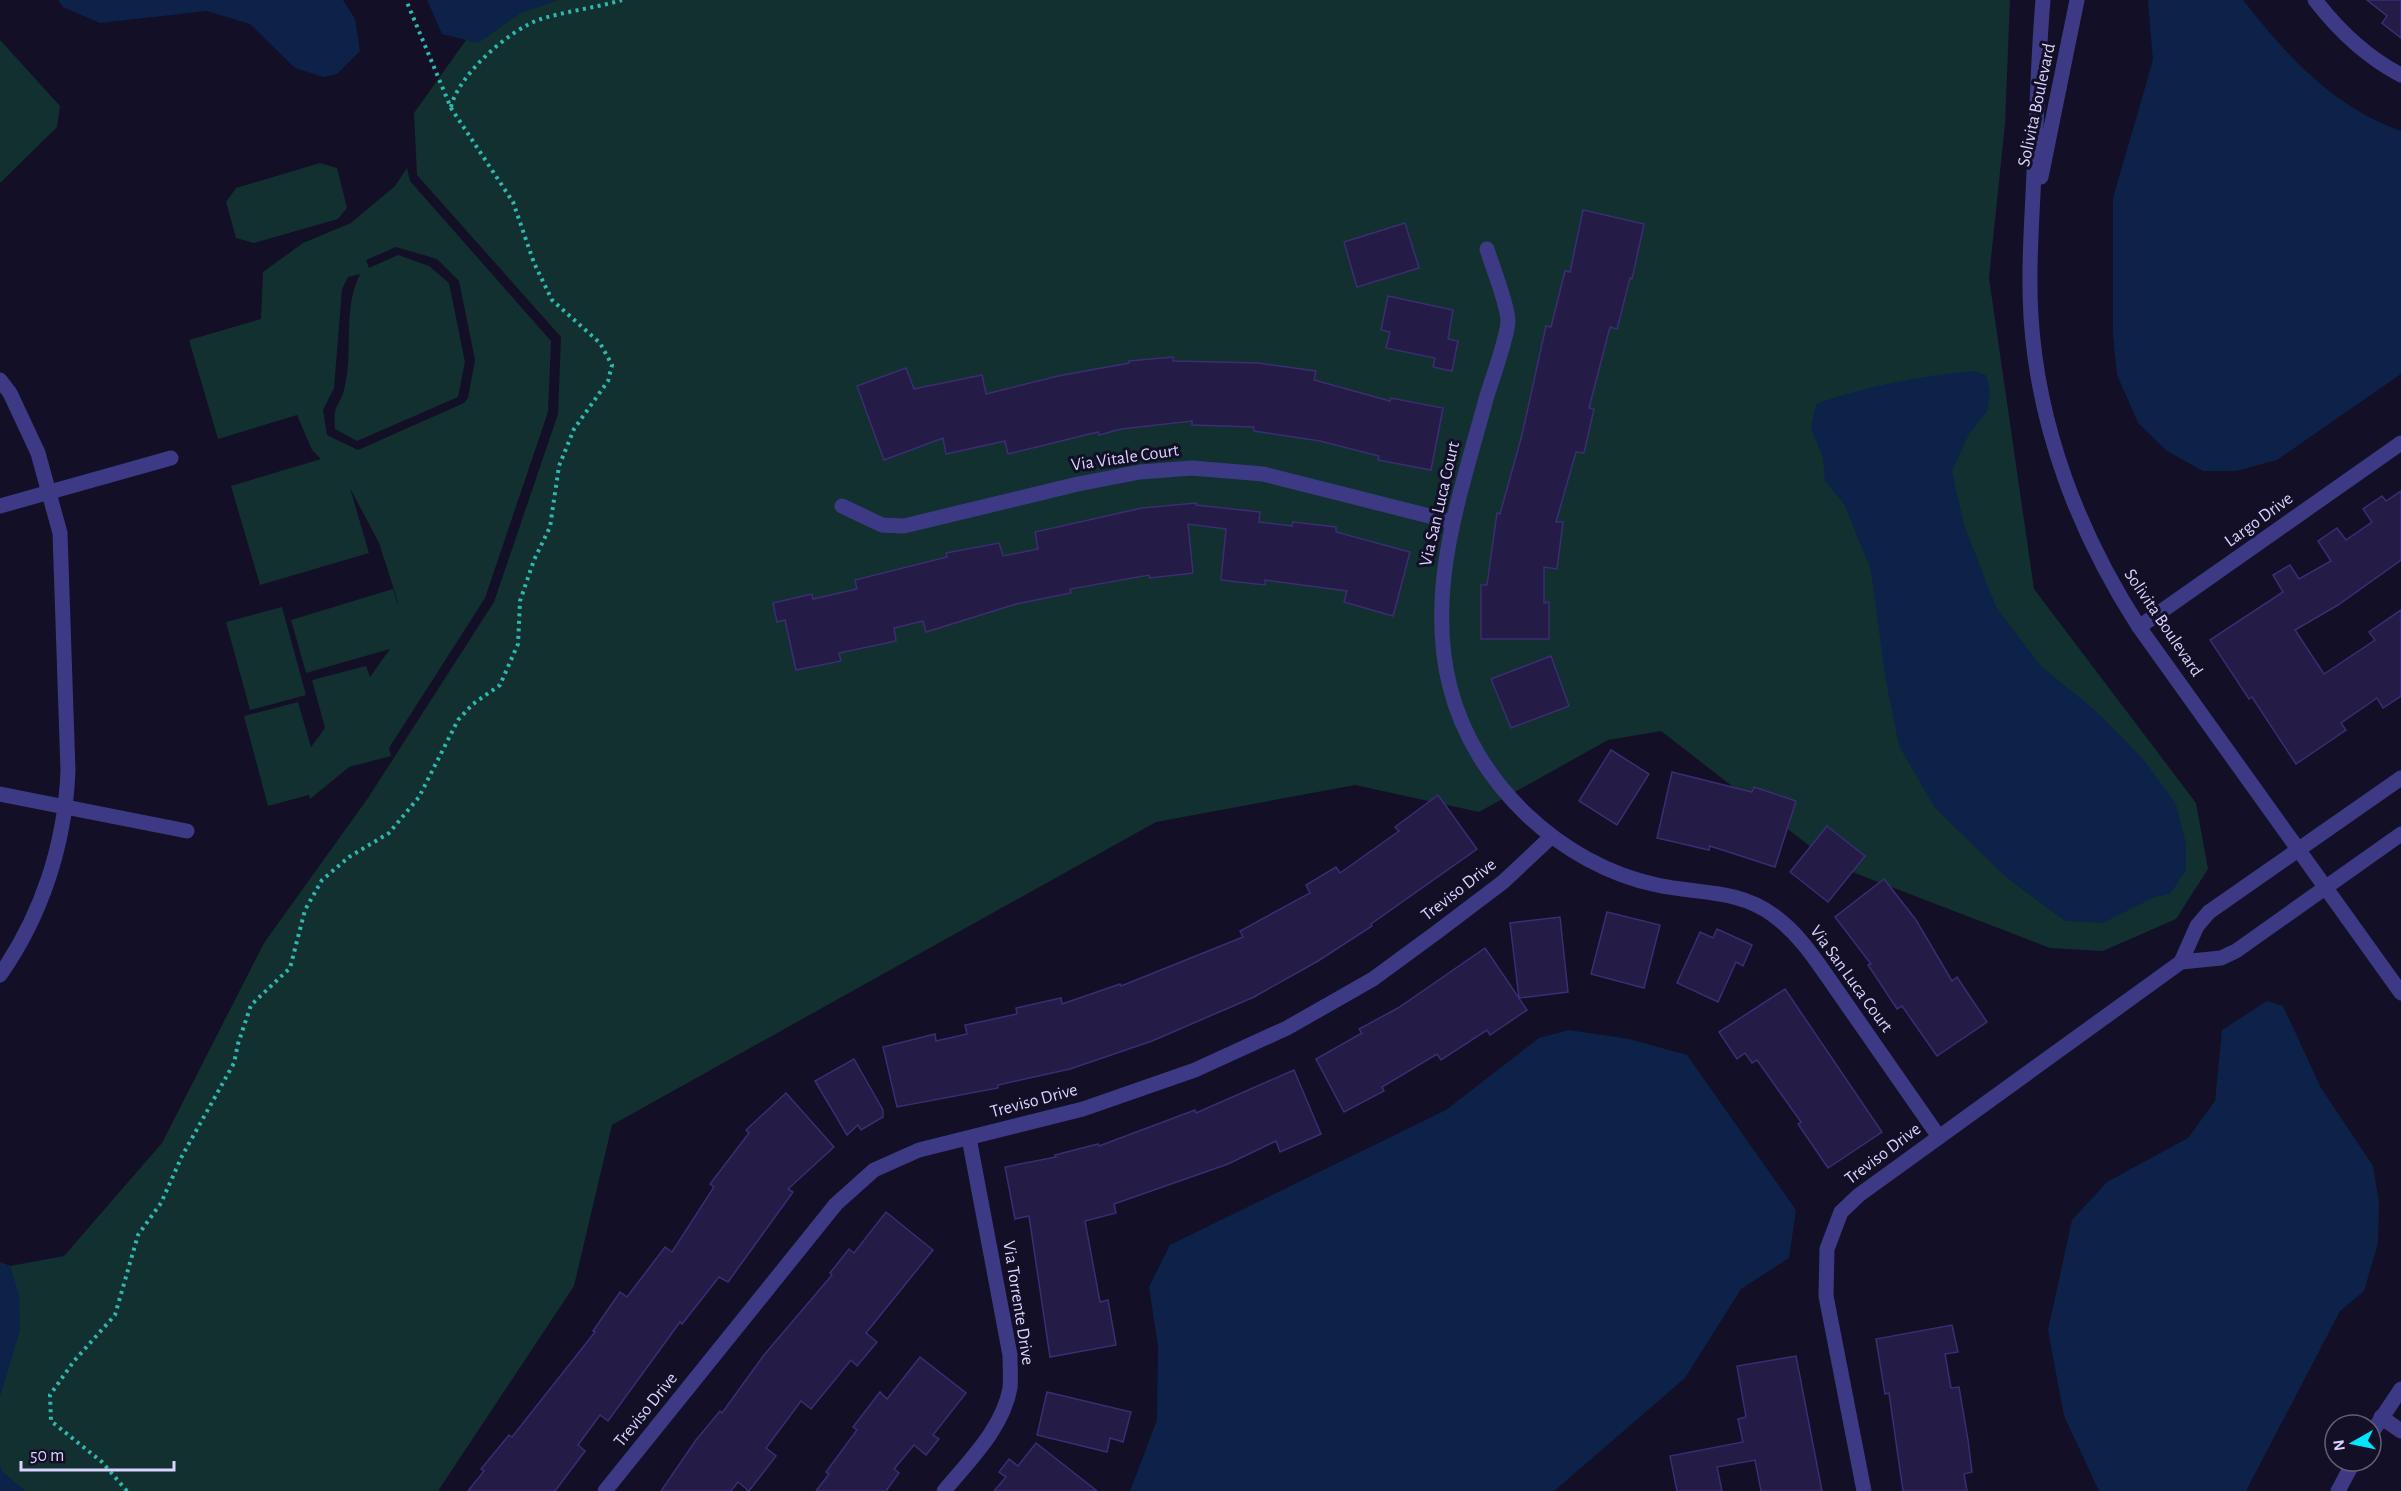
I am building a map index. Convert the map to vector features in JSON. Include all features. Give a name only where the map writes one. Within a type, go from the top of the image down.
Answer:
[{"type":"street","name":"Solivita Boulevard","points":[[2043,0],[2030,268],[2031,319],[2037,369],[2055,448],[2084,528],[2102,566],[2139,627],[2401,993]]},
{"type":"street","name":"Solivita Boulevard","points":[[2032,218],[2077,0]]},
{"type":"street","points":[[2315,0],[2354,43],[2386,67],[2401,75]]},
{"type":"street","name":"Via San Luca Court","points":[[1487,249],[1508,321],[1453,522],[1443,575],[1440,611],[1450,689],[1464,726],[1498,783],[1551,837],[1582,856],[1629,877],[1658,886],[1731,895],[1772,914],[1810,953],[1939,1137]]},
{"type":"street","points":[[0,380],[10,393],[38,453],[60,533],[66,658],[66,808],[54,867],[17,951],[0,975]]},
{"type":"street","name":"Largo Drive","points":[[2139,627],[2401,443]]},
{"type":"street","points":[[0,506],[171,458]]},
{"type":"street","name":"Via Vitale Court","points":[[842,506],[882,525],[904,526],[1078,484],[1140,472],[1192,468],[1263,474],[1453,522]]},
{"type":"street","name":"Treviso Drive","points":[[1864,1491],[1826,1296],[1827,1249],[1841,1212],[1859,1195],[2181,962],[2202,919],[2401,778]]},
{"type":"street","points":[[0,794],[188,831]]},
{"type":"street","name":"Treviso Drive","points":[[2181,962],[2229,956],[2401,834]]},
{"type":"street","name":"Treviso Drive","points":[[605,1491],[836,1204],[874,1170],[919,1150],[1083,1109],[1195,1070],[1287,1028],[1372,979],[1437,932],[1503,882],[1551,837]]},
{"type":"street","name":"Via Torrente Drive","points":[[944,1491],[984,1442],[1000,1416],[1010,1388],[1010,1355],[969,1138]]},
{"type":"street","points":[[2383,1414],[2401,1389]]},
{"type":"street","points":[[2383,1418],[2401,1431]]},
{"type":"street","points":[[2338,1491],[2348,1473]]},
{"type":"path","points":[[127,1491],[102,1462],[51,1421],[50,1395],[74,1360],[115,1315],[138,1235],[161,1203],[182,1156],[234,1063],[251,1005],[290,968],[305,910],[322,880],[349,857],[389,833],[419,797],[458,720],[472,704],[500,685],[518,644],[520,601],[534,560],[550,527],[560,466],[574,429],[608,381],[612,365],[600,343],[552,300],[534,263],[513,202],[451,108],[406,0]]},
{"type":"path","points":[[451,108],[454,94],[467,77],[496,47],[520,30],[540,20],[622,0]]},
{"type":"green space","points":[[539,0],[2010,0],[2005,124],[1989,278],[2034,589],[2196,803],[2208,869],[2176,919],[2103,951],[2050,948],[1834,865],[1661,731],[1608,740],[1479,812],[1355,785],[1156,822],[612,1125],[574,1286],[438,1491],[0,1491],[0,1262],[10,1266],[64,1256],[162,1143],[264,943],[368,798],[494,602],[558,414],[561,337],[417,175],[414,113],[466,40],[527,4]]},
{"type":"green space","points":[[0,40],[60,106],[57,127],[0,183]]},
{"type":"green space","points":[[320,163],[337,168],[347,208],[338,219],[254,243],[236,238],[226,202],[236,188]]},
{"type":"green space","points":[[407,168],[410,181],[551,341],[548,412],[485,598],[389,748],[391,756],[349,767],[310,799],[309,795],[268,806],[244,716],[298,702],[311,747],[325,728],[312,680],[366,666],[370,677],[390,649],[306,673],[291,620],[393,589],[398,604],[398,602],[379,543],[350,488],[369,553],[260,585],[231,486],[321,459],[312,450],[297,415],[218,439],[189,340],[261,319],[263,272],[303,243],[351,223],[395,186]],"holes":[[[396,247],[437,259],[459,281],[475,360],[468,398],[464,403],[358,450],[327,435],[323,410],[334,388],[342,289],[348,277],[360,274],[351,302],[347,376],[335,411],[335,429],[357,441],[458,397],[465,362],[449,283],[429,266],[398,255],[369,268],[366,260]]]},
{"type":"green space","points":[[282,607],[306,695],[250,710],[226,622]]},
{"type":"water","points":[[58,0],[343,0],[355,19],[360,51],[337,74],[323,77],[295,68],[250,24],[207,11],[100,23],[63,7]]},
{"type":"water","points":[[427,0],[559,0],[521,13],[478,43],[442,34]]},
{"type":"water","points":[[2148,0],[2243,0],[2294,59],[2332,93],[2353,108],[2401,131],[2401,374],[2277,460],[2236,471],[2203,471],[2167,451],[2138,423],[2117,375],[2113,335],[2113,198],[2153,60]]},
{"type":"water","points":[[1973,371],[1986,375],[1990,392],[1988,410],[1969,434],[1952,471],[1964,525],[1996,607],[2041,666],[2097,712],[2143,759],[2176,804],[2186,844],[2186,870],[2170,894],[2155,897],[2103,923],[2065,921],[2007,878],[1935,808],[1899,746],[1885,676],[1871,570],[1844,504],[1825,481],[1823,458],[1811,428],[1816,404],[1893,383]]},
{"type":"water","points":[[2267,1001],[2283,1006],[2321,1088],[2373,1166],[2379,1203],[2378,1243],[2364,1291],[2340,1311],[2246,1491],[2099,1491],[2064,1416],[2048,1330],[2072,1220],[2107,1182],[2188,1138],[2215,1101],[2222,1030]]},
{"type":"water","points":[[1569,1030],[1629,1039],[1687,1055],[1796,1210],[1789,1258],[1741,1289],[1685,1378],[1554,1491],[1130,1491],[1157,1420],[1158,1346],[1149,1287],[1170,1245],[1446,1110],[1539,1038]]},
{"type":"water","points":[[0,1262],[10,1266],[19,1295],[20,1330],[0,1397]]},
{"type":"water","points":[[0,1465],[2,1471],[25,1491],[0,1491]]},
{"type":"building","points":[[2367,0],[2401,0],[2401,38],[2382,23],[2387,16]]},
{"type":"building","points":[[1583,210],[1644,224],[1632,279],[1630,278],[1617,329],[1610,327],[1589,408],[1594,409],[1584,453],[1576,452],[1556,522],[1563,522],[1557,569],[1544,567],[1544,603],[1549,602],[1549,639],[1481,639],[1481,585],[1487,585],[1497,513],[1500,514],[1522,435],[1546,326],[1551,327],[1565,271],[1570,272]]},
{"type":"building","points":[[1405,223],[1419,268],[1357,287],[1344,242]]},
{"type":"building","points":[[1388,296],[1453,310],[1448,339],[1458,341],[1452,371],[1433,367],[1435,358],[1386,348],[1390,332],[1381,330]]},
{"type":"building","points":[[1173,357],[1173,361],[1258,363],[1316,371],[1314,380],[1390,401],[1391,398],[1443,408],[1431,470],[1378,460],[1379,456],[1320,441],[1254,431],[1254,427],[1192,425],[1192,421],[1121,429],[1099,435],[1098,432],[1008,454],[1005,441],[946,454],[943,438],[884,460],[857,386],[906,368],[914,389],[982,375],[986,394],[1058,376],[1129,363],[1129,361]]},
{"type":"building","points":[[2401,491],[2401,560],[2338,605],[2295,630],[2324,674],[2375,640],[2369,632],[2401,610],[2401,696],[2383,708],[2377,698],[2341,723],[2346,730],[2296,764],[2252,697],[2249,699],[2210,640],[2283,592],[2273,575],[2290,565],[2299,579],[2331,561],[2318,541],[2337,528],[2346,540],[2372,522],[2363,509],[2382,496],[2386,501]]},
{"type":"building","points":[[1196,503],[1196,505],[1260,512],[1259,522],[1292,526],[1293,522],[1336,527],[1336,532],[1410,552],[1393,616],[1344,602],[1347,591],[1265,580],[1265,585],[1221,580],[1226,529],[1188,524],[1193,573],[1150,578],[1149,575],[1070,589],[1071,593],[1016,604],[926,632],[923,621],[894,628],[896,641],[839,653],[841,661],[796,670],[785,620],[777,622],[773,603],[812,594],[813,599],[857,589],[855,580],[947,557],[946,553],[999,543],[1003,556],[1038,549],[1035,532],[1142,508]]},
{"type":"building","points":[[1551,656],[1569,706],[1511,728],[1491,679]]},
{"type":"building","points":[[1611,750],[1649,774],[1617,825],[1579,801]]},
{"type":"building","points":[[1672,772],[1752,792],[1754,787],[1796,801],[1775,867],[1710,846],[1709,850],[1657,838]]},
{"type":"building","points":[[1438,795],[1477,849],[1371,924],[1372,926],[1318,961],[1254,997],[1152,1041],[1070,1069],[998,1085],[998,1088],[897,1107],[883,1047],[935,1034],[936,1041],[967,1034],[965,1025],[1017,1014],[1016,1008],[1061,998],[1062,1004],[1120,984],[1121,986],[1243,937],[1240,931],[1310,893],[1306,885],[1336,867],[1340,873],[1399,831],[1395,827]]},
{"type":"building","points":[[1827,826],[1865,856],[1828,902],[1790,872]]},
{"type":"building","points":[[1884,879],[1916,920],[1952,981],[1957,977],[1987,1022],[1937,1056],[1902,1006],[1897,1009],[1868,965],[1871,964],[1835,917]]},
{"type":"building","points":[[1607,912],[1660,925],[1644,988],[1591,974]]},
{"type":"building","points":[[1560,917],[1568,992],[1519,998],[1510,923]]},
{"type":"building","points":[[1717,929],[1752,945],[1743,966],[1736,962],[1718,1002],[1677,983],[1700,932],[1713,938]]},
{"type":"building","points":[[1485,948],[1527,1010],[1490,1035],[1487,1030],[1441,1060],[1437,1054],[1382,1087],[1384,1091],[1344,1112],[1316,1059],[1362,1033],[1359,1029],[1398,1008]]},
{"type":"building","points":[[1785,989],[1882,1132],[1828,1168],[1798,1124],[1801,1122],[1757,1060],[1752,1063],[1745,1053],[1737,1059],[1719,1032]]},
{"type":"building","points":[[854,1059],[883,1110],[883,1117],[861,1130],[858,1125],[847,1135],[815,1081]]},
{"type":"building","points":[[1294,1070],[1321,1134],[1280,1152],[1276,1141],[1228,1164],[1114,1204],[1116,1213],[1085,1221],[1100,1302],[1108,1300],[1116,1345],[1050,1357],[1029,1216],[1015,1219],[1005,1167],[1056,1157],[1055,1155],[1098,1144],[1099,1146],[1195,1110],[1196,1113]]},
{"type":"building","points":[[786,1093],[834,1147],[788,1189],[793,1192],[728,1282],[719,1277],[682,1324],[680,1322],[608,1421],[600,1415],[578,1445],[585,1451],[555,1491],[468,1491],[484,1471],[481,1469],[509,1435],[512,1437],[595,1332],[593,1331],[620,1292],[627,1297],[665,1247],[672,1252],[714,1187],[710,1184],[749,1133],[746,1130]]},
{"type":"building","points":[[886,1212],[933,1250],[866,1333],[877,1342],[857,1366],[851,1360],[811,1409],[801,1401],[766,1448],[776,1456],[749,1491],[738,1482],[731,1491],[661,1491],[696,1440],[720,1411],[722,1413],[764,1355],[832,1275],[830,1273],[849,1249],[854,1253]]},
{"type":"building","points":[[1952,1325],[1958,1352],[1945,1354],[1951,1388],[1959,1387],[1968,1440],[1972,1472],[1964,1474],[1967,1491],[1903,1491],[1889,1393],[1885,1394],[1876,1339]]},
{"type":"building","points":[[1796,1356],[1822,1491],[1761,1491],[1755,1460],[1717,1467],[1722,1491],[1677,1491],[1670,1456],[1743,1442],[1738,1419],[1746,1417],[1737,1366]]},
{"type":"building","points":[[920,1357],[966,1393],[933,1435],[939,1439],[926,1455],[914,1445],[894,1469],[899,1473],[886,1491],[816,1491],[829,1474],[826,1472],[857,1430],[853,1427],[880,1392],[887,1399]]},
{"type":"building","points":[[1047,1392],[1131,1412],[1123,1442],[1110,1438],[1107,1452],[1037,1435]]},
{"type":"building","points":[[1036,1443],[1097,1491],[994,1491],[1006,1477],[999,1472],[1009,1459],[1018,1466]]}]
